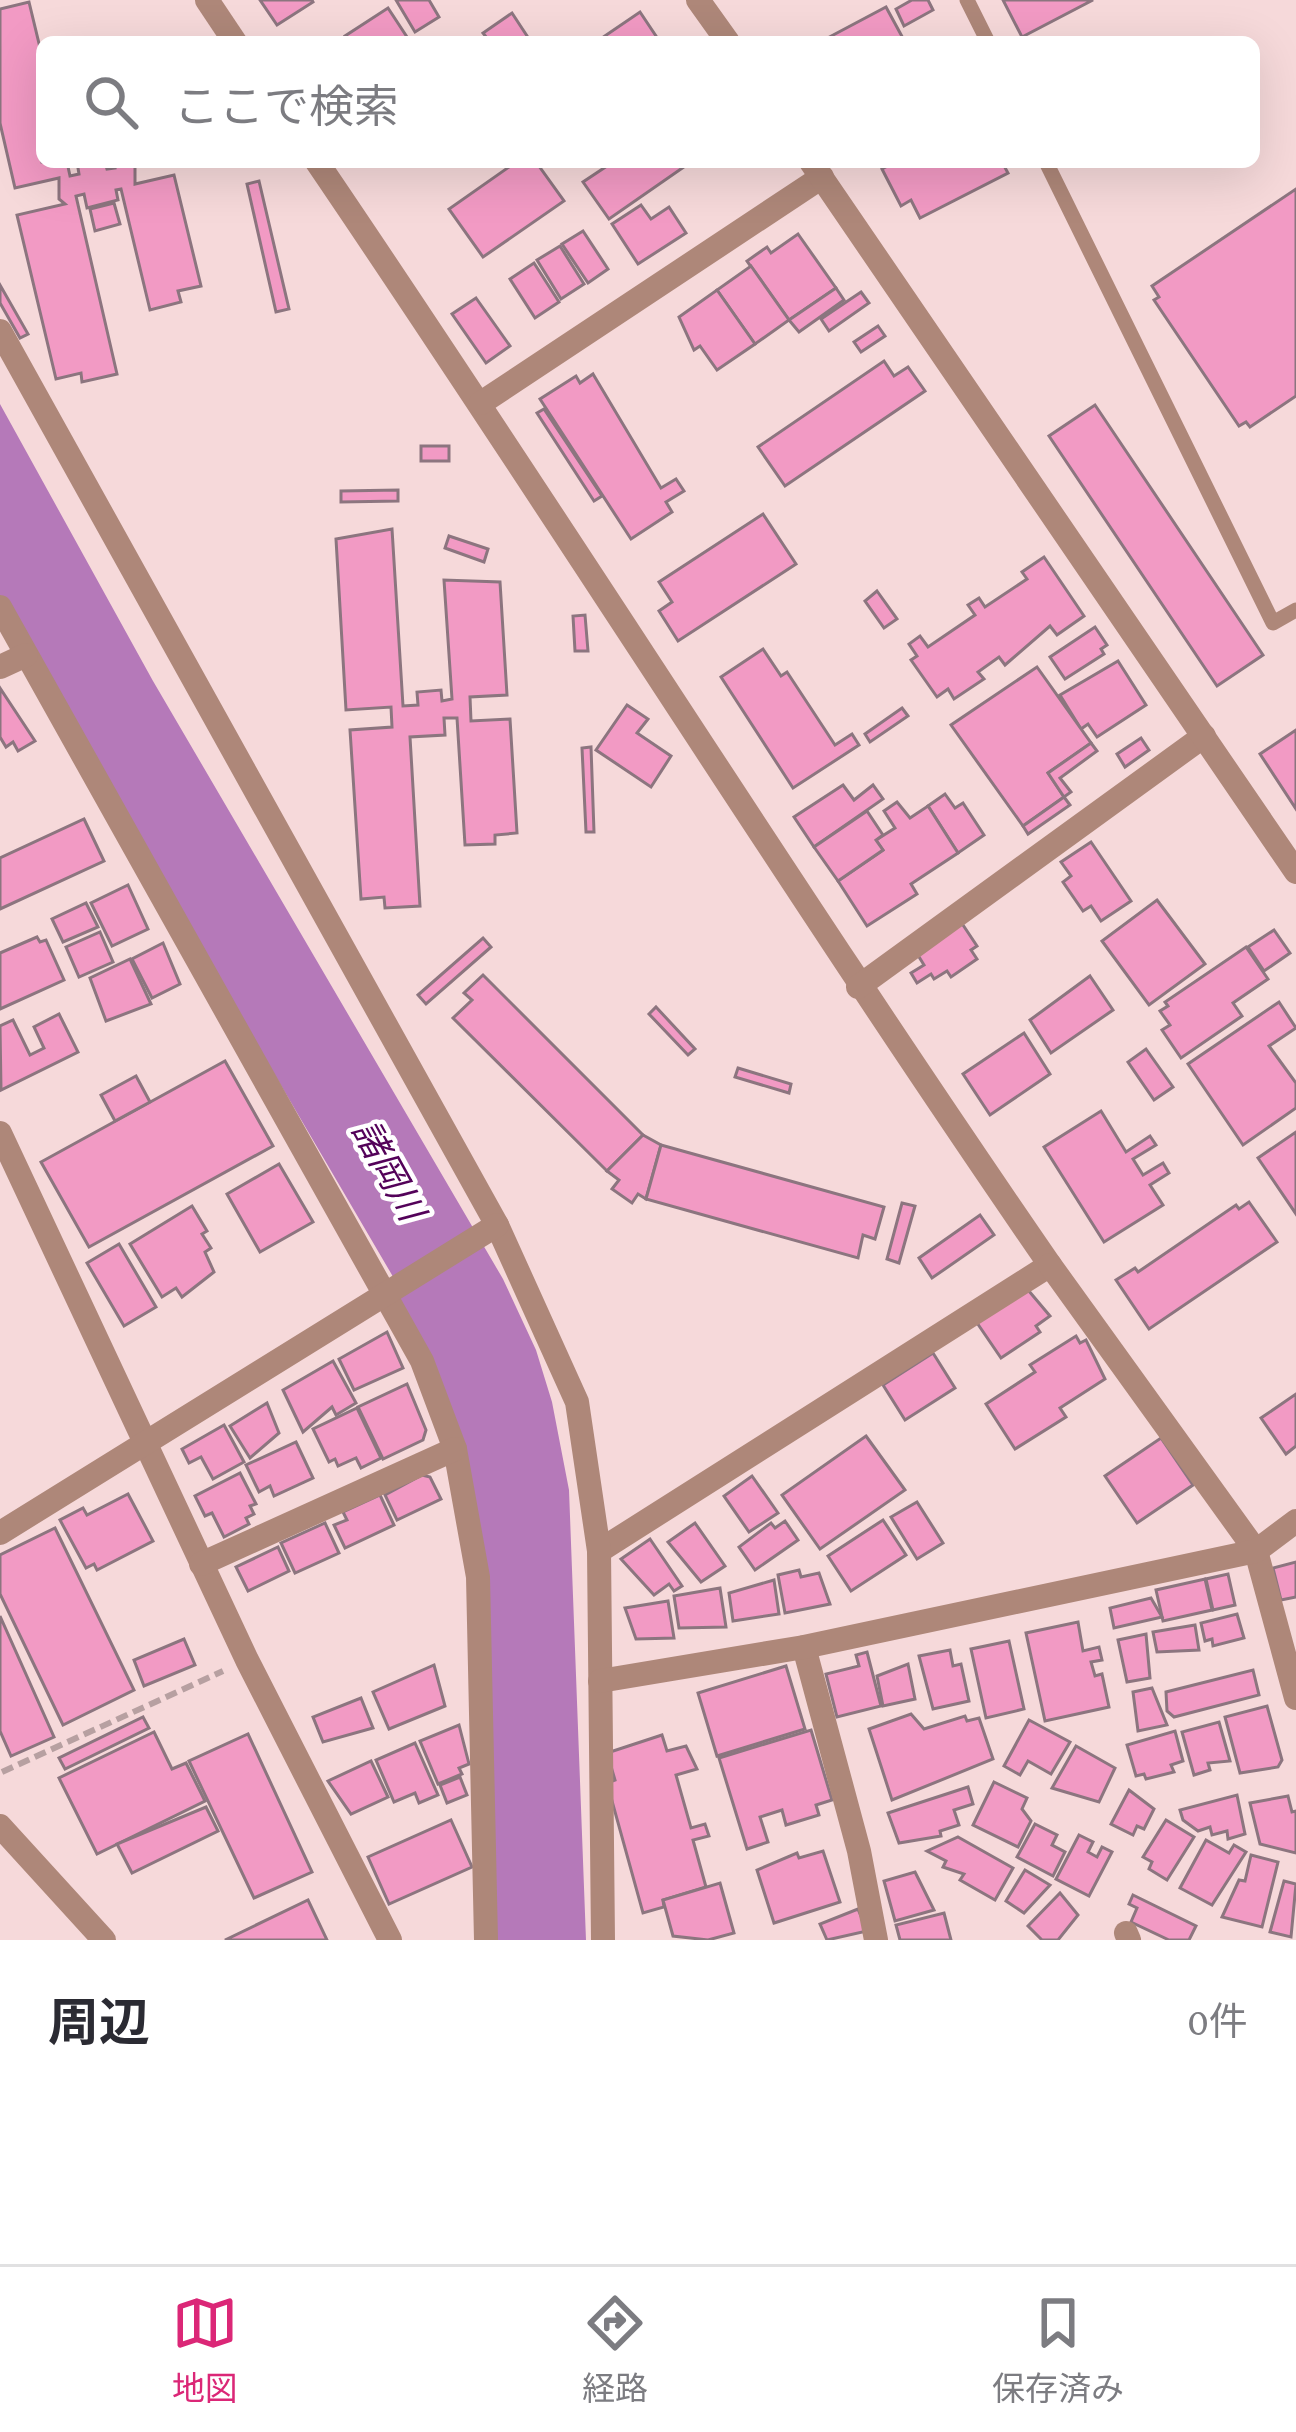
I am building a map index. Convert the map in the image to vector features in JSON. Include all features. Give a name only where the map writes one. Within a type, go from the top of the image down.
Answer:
[{"type":"street","points":[[207,0],[231,36]]},
{"type":"street","points":[[698,0],[724,36]]},
{"type":"street","points":[[321,168],[481,403],[858,987],[1256,1551],[1296,1698]]},
{"type":"street","points":[[481,403],[816,170],[1296,872]]},
{"type":"street","points":[[0,331],[497,1226],[577,1402],[599,1551],[603,1940]]},
{"type":"street","points":[[0,608],[422,1360],[455,1449],[478,1576],[487,1940]]},
{"type":"street","points":[[0,667],[26,655]]},
{"type":"street","points":[[858,987],[1204,736]]},
{"type":"street","points":[[0,1133],[247,1660],[391,1940]]},
{"type":"street","points":[[0,1533],[497,1226]]},
{"type":"street","points":[[599,1551],[1050,1264]]},
{"type":"street","points":[[201,1564],[455,1449]]},
{"type":"street","points":[[600,1681],[805,1647],[1256,1551],[1296,1521]]},
{"type":"street","points":[[805,1647],[859,1851],[876,1940]]},
{"type":"street","points":[[0,1826],[104,1940]]},
{"type":"lane","points":[[967,0],[985,36]]},
{"type":"lane","points":[[1049,168],[1273,623],[1296,610]]},
{"type":"path","points":[[2,1772],[247,1660]]},
{"type":"water","name":"諸岡川","points":[[0,404],[153,681],[503,1279],[536,1350],[552,1402],[569,1490],[586,1940],[494,1940],[478,1528],[392,1275],[0,605]]},
{"type":"building","points":[[260,0],[312,0],[313,2],[277,25]]},
{"type":"building","points":[[396,0],[429,0],[439,17],[415,32]]},
{"type":"building","points":[[912,0],[928,0],[933,10],[904,26],[896,9]]},
{"type":"building","points":[[1003,0],[1093,0],[1024,36]]},
{"type":"building","points":[[29,2],[37,36],[36,168],[68,168],[70,176],[79,174],[78,168],[135,168],[135,184],[174,175],[201,286],[178,291],[181,302],[150,310],[121,189],[116,190],[118,200],[87,208],[84,194],[76,196],[117,374],[82,382],[81,373],[56,379],[17,215],[65,204],[59,199],[59,178],[15,188],[0,123],[0,9]]},
{"type":"building","points":[[886,7],[902,36],[831,36]]},
{"type":"building","points":[[388,8],[406,36],[345,36]]},
{"type":"building","points":[[640,12],[656,36],[605,36]]},
{"type":"building","points":[[512,13],[527,36],[485,36],[483,33]]},
{"type":"building","points":[[507,168],[540,168],[564,201],[483,257],[449,209]]},
{"type":"building","points":[[604,168],[682,168],[609,219],[583,182]]},
{"type":"building","points":[[1005,168],[1008,173],[920,218],[911,200],[901,206],[882,169]]},
{"type":"building","points":[[259,181],[289,309],[276,312],[247,184]]},
{"type":"building","points":[[1296,189],[1296,396],[1250,427],[1246,422],[1239,426],[1154,300],[1159,297],[1152,286]]},
{"type":"building","points":[[114,203],[120,224],[95,231],[90,209]]},
{"type":"building","points":[[641,205],[651,219],[669,207],[686,233],[638,264],[612,224]]},
{"type":"building","points":[[583,231],[608,269],[588,283],[562,244]]},
{"type":"building","points":[[798,234],[836,288],[789,320],[747,261],[767,247],[771,253]]},
{"type":"building","points":[[560,246],[584,284],[561,299],[537,260]]},
{"type":"building","points":[[534,263],[559,302],[535,318],[510,279]]},
{"type":"building","points":[[751,266],[789,320],[755,344],[717,290]]},
{"type":"building","points":[[0,285],[28,334],[20,338],[0,303]]},
{"type":"building","points":[[836,288],[844,300],[799,332],[789,320]]},
{"type":"building","points":[[717,290],[755,344],[717,370],[700,346],[694,350],[679,317]]},
{"type":"building","points":[[861,292],[869,303],[829,331],[821,319]]},
{"type":"building","points":[[476,298],[510,346],[486,363],[452,314]]},
{"type":"building","points":[[878,326],[885,336],[861,352],[854,342]]},
{"type":"building","points":[[884,361],[894,376],[908,367],[925,391],[785,486],[758,447]]},
{"type":"building","points":[[593,374],[661,488],[676,479],[684,491],[666,502],[672,512],[631,539],[540,399],[576,376],[580,383]]},
{"type":"building","points":[[1095,405],[1263,655],[1217,686],[1049,436]]},
{"type":"building","points":[[544,409],[602,496],[594,501],[537,413]]},
{"type":"building","points":[[421,446],[449,446],[449,461],[421,461]]},
{"type":"building","points":[[398,490],[398,501],[341,502],[341,491]]},
{"type":"building","points":[[763,514],[796,564],[678,641],[659,611],[672,602],[659,582]]},
{"type":"building","points":[[392,529],[403,706],[418,705],[417,692],[441,690],[442,701],[452,699],[444,580],[500,582],[507,695],[470,697],[471,721],[510,719],[517,833],[495,835],[495,844],[465,845],[457,718],[444,718],[445,735],[410,737],[420,906],[385,908],[384,897],[361,899],[350,730],[392,727],[391,707],[346,710],[336,539]]},
{"type":"building","points":[[449,536],[488,549],[484,562],[445,548]]},
{"type":"building","points":[[1044,557],[1084,616],[1057,635],[1050,626],[1005,665],[999,657],[978,672],[984,679],[954,699],[948,689],[937,697],[911,660],[917,656],[909,644],[920,636],[928,647],[975,615],[968,605],[979,598],[985,607],[1027,579],[1022,572]]},
{"type":"building","points":[[877,591],[897,619],[884,628],[865,601]]},
{"type":"building","points":[[585,615],[588,651],[575,651],[573,616]]},
{"type":"building","points":[[1095,627],[1107,645],[1101,649],[1104,654],[1065,679],[1050,657]]},
{"type":"building","points":[[763,649],[781,676],[787,672],[835,745],[852,734],[859,745],[793,788],[721,677]]},
{"type":"building","points":[[1118,661],[1146,705],[1097,737],[1088,724],[1081,729],[1060,695]]},
{"type":"building","points":[[1037,667],[1091,743],[1048,773],[1064,797],[1023,826],[951,725]]},
{"type":"building","points":[[0,688],[35,741],[18,751],[13,742],[6,747],[0,737]]},
{"type":"building","points":[[627,705],[648,719],[637,733],[671,756],[651,787],[596,750]]},
{"type":"building","points":[[902,708],[908,716],[870,742],[865,734]]},
{"type":"building","points":[[1296,730],[1296,809],[1260,754]]},
{"type":"building","points":[[1141,738],[1149,750],[1125,767],[1117,754]]},
{"type":"building","points":[[1091,743],[1097,751],[1060,778],[1071,792],[1064,797],[1048,773]]},
{"type":"building","points":[[591,747],[594,832],[586,832],[582,748]]},
{"type":"building","points":[[843,785],[854,800],[873,785],[883,799],[814,847],[794,817]]},
{"type":"building","points":[[945,794],[955,808],[963,803],[984,835],[958,853],[928,806]]},
{"type":"building","points":[[1064,797],[1070,805],[1028,834],[1023,826]]},
{"type":"building","points":[[897,802],[910,818],[928,806],[958,853],[911,884],[917,894],[867,926],[838,881],[883,850],[876,840],[895,828],[884,811]]},
{"type":"building","points":[[867,811],[883,835],[876,840],[883,850],[838,881],[814,847]]},
{"type":"building","points":[[84,819],[104,861],[0,909],[0,858]]},
{"type":"building","points":[[1091,842],[1131,901],[1101,921],[1091,906],[1083,911],[1063,882],[1071,876],[1061,862]]},
{"type":"building","points":[[128,885],[148,929],[112,946],[91,903]]},
{"type":"building","points":[[1157,900],[1205,964],[1149,1005],[1102,941]]},
{"type":"building","points":[[86,903],[98,927],[63,942],[52,919]]},
{"type":"building","points":[[961,922],[977,946],[971,950],[977,959],[951,977],[947,971],[917,983],[911,973],[924,965],[916,952]]},
{"type":"building","points":[[1274,930],[1290,953],[1264,971],[1248,947]]},
{"type":"building","points":[[100,932],[113,962],[79,977],[66,947]]},
{"type":"building","points":[[37,937],[40,942],[46,940],[64,980],[0,1009],[0,953]]},
{"type":"building","points":[[483,938],[491,947],[426,1004],[418,995]]},
{"type":"building","points":[[163,943],[180,984],[152,998],[132,959]]},
{"type":"building","points":[[1246,947],[1268,979],[1233,1003],[1242,1016],[1181,1058],[1162,1030],[1170,1025],[1160,1011],[1168,1006],[1165,1002]]},
{"type":"building","points":[[130,959],[151,1004],[106,1021],[90,978]]},
{"type":"building","points":[[483,975],[643,1135],[607,1171],[453,1018],[472,1000],[464,993]]},
{"type":"building","points":[[1090,976],[1113,1010],[1051,1053],[1030,1020]]},
{"type":"building","points":[[1279,1002],[1296,1028],[1269,1046],[1296,1083],[1296,1108],[1243,1145],[1188,1064]]},
{"type":"building","points":[[656,1007],[695,1049],[688,1055],[649,1014]]},
{"type":"building","points":[[59,1014],[78,1052],[1,1090],[0,1026],[13,1020],[30,1055],[44,1048],[34,1027]]},
{"type":"building","points":[[1024,1033],[1050,1074],[990,1115],[963,1074]]},
{"type":"building","points":[[1146,1049],[1173,1087],[1154,1100],[1128,1062]]},
{"type":"building","points":[[225,1061],[273,1146],[89,1247],[41,1162]]},
{"type":"building","points":[[738,1068],[791,1084],[789,1093],[735,1077]]},
{"type":"building","points":[[136,1076],[150,1102],[115,1121],[101,1095]]},
{"type":"building","points":[[1101,1111],[1126,1152],[1150,1136],[1156,1145],[1133,1159],[1143,1175],[1163,1163],[1169,1173],[1150,1185],[1163,1205],[1104,1242],[1044,1147]]},
{"type":"building","points":[[1296,1132],[1296,1214],[1258,1158]]},
{"type":"building","points":[[643,1135],[661,1145],[646,1199],[638,1194],[632,1203],[612,1189],[619,1180],[607,1171]]},
{"type":"building","points":[[661,1145],[884,1207],[875,1239],[863,1235],[858,1258],[646,1199]]},
{"type":"building","points":[[279,1164],[313,1222],[260,1252],[227,1194]]},
{"type":"building","points":[[1249,1202],[1277,1242],[1149,1329],[1116,1280],[1135,1268],[1138,1272],[1236,1205],[1239,1209]]},
{"type":"building","points":[[902,1203],[915,1206],[899,1263],[887,1259]]},
{"type":"building","points":[[192,1206],[207,1231],[202,1234],[211,1248],[205,1252],[214,1272],[182,1297],[176,1288],[162,1297],[130,1244]]},
{"type":"building","points":[[980,1215],[994,1235],[932,1278],[919,1258]]},
{"type":"building","points":[[119,1244],[156,1307],[124,1326],[87,1263]]},
{"type":"building","points":[[1023,1284],[1050,1316],[1036,1326],[1040,1332],[1001,1358],[973,1317]]},
{"type":"building","points":[[387,1332],[403,1368],[354,1390],[339,1359]]},
{"type":"building","points":[[1076,1336],[1080,1343],[1086,1340],[1105,1379],[1060,1408],[1066,1417],[1015,1449],[986,1404],[1035,1372],[1030,1365]]},
{"type":"building","points":[[933,1353],[955,1388],[905,1420],[883,1385]]},
{"type":"building","points":[[333,1361],[356,1403],[336,1415],[332,1407],[303,1432],[283,1390]]},
{"type":"building","points":[[407,1384],[426,1430],[423,1440],[383,1459],[358,1407]]},
{"type":"building","points":[[1296,1394],[1296,1446],[1286,1454],[1261,1418]]},
{"type":"building","points":[[267,1403],[279,1433],[250,1458],[230,1426]]},
{"type":"building","points":[[357,1408],[381,1458],[361,1468],[356,1458],[338,1466],[335,1459],[329,1462],[313,1429]]},
{"type":"building","points":[[224,1425],[244,1462],[213,1479],[201,1457],[189,1463],[182,1449]]},
{"type":"building","points":[[866,1436],[905,1490],[820,1549],[782,1495]]},
{"type":"building","points":[[1161,1438],[1193,1485],[1137,1523],[1105,1476]]},
{"type":"building","points":[[296,1442],[313,1478],[274,1496],[270,1486],[259,1492],[246,1465]]},
{"type":"building","points":[[240,1473],[256,1504],[250,1506],[254,1514],[246,1518],[249,1524],[224,1537],[212,1513],[205,1516],[195,1496]]},
{"type":"building","points":[[422,1475],[430,1477],[441,1499],[397,1520],[385,1495]]},
{"type":"building","points":[[752,1476],[778,1513],[749,1532],[724,1496]]},
{"type":"building","points":[[128,1494],[153,1541],[97,1570],[94,1564],[86,1568],[60,1520],[83,1508],[87,1515]]},
{"type":"building","points":[[380,1495],[394,1525],[345,1548],[334,1525],[347,1520],[343,1512]]},
{"type":"building","points":[[917,1502],[943,1543],[917,1559],[891,1517]]},
{"type":"building","points":[[883,1520],[906,1555],[851,1591],[828,1556]]},
{"type":"building","points":[[785,1521],[798,1540],[755,1570],[739,1547],[771,1523],[775,1528]]},
{"type":"building","points":[[325,1523],[339,1553],[295,1573],[281,1543]]},
{"type":"building","points":[[695,1523],[725,1566],[701,1582],[668,1542]]},
{"type":"building","points":[[55,1528],[134,1690],[63,1725],[0,1594],[0,1555]]},
{"type":"building","points":[[650,1539],[682,1586],[674,1591],[669,1584],[654,1595],[621,1559]]},
{"type":"building","points":[[278,1547],[289,1571],[248,1591],[236,1567]]},
{"type":"building","points":[[1296,1562],[1296,1597],[1281,1600],[1273,1568]]},
{"type":"building","points":[[799,1570],[801,1577],[819,1573],[830,1604],[785,1613],[778,1575]]},
{"type":"building","points":[[1228,1574],[1235,1605],[1213,1610],[1206,1579]]},
{"type":"building","points":[[1205,1579],[1212,1610],[1163,1621],[1156,1590]]},
{"type":"building","points":[[774,1580],[779,1614],[733,1621],[729,1593]]},
{"type":"building","points":[[720,1588],[726,1627],[679,1628],[674,1596]]},
{"type":"building","points":[[1151,1598],[1162,1617],[1114,1628],[1110,1608]]},
{"type":"building","points":[[668,1601],[674,1638],[636,1639],[625,1608]]},
{"type":"building","points":[[1237,1614],[1244,1638],[1213,1646],[1212,1639],[1205,1641],[1201,1623]]},
{"type":"building","points":[[0,1616],[54,1737],[11,1756],[0,1731]]},
{"type":"building","points":[[1078,1622],[1083,1651],[1099,1647],[1102,1660],[1091,1662],[1095,1676],[1102,1674],[1109,1707],[1045,1721],[1026,1633]]},
{"type":"building","points":[[1195,1625],[1199,1650],[1157,1652],[1153,1632]]},
{"type":"building","points":[[1146,1634],[1150,1678],[1127,1682],[1118,1640]]},
{"type":"building","points":[[184,1639],[195,1665],[144,1686],[134,1660]]},
{"type":"building","points":[[1009,1641],[1024,1709],[986,1718],[971,1649]]},
{"type":"building","points":[[950,1650],[953,1666],[961,1664],[969,1701],[933,1709],[919,1656]]},
{"type":"building","points":[[867,1652],[881,1706],[837,1717],[826,1674],[859,1666],[856,1655]]},
{"type":"building","points":[[908,1664],[915,1699],[883,1706],[877,1676]]},
{"type":"building","points":[[434,1665],[445,1706],[389,1729],[373,1692]]},
{"type":"building","points":[[786,1666],[805,1729],[717,1756],[698,1693]]},
{"type":"building","points":[[1253,1670],[1259,1695],[1174,1717],[1167,1711],[1166,1692]]},
{"type":"building","points":[[1152,1688],[1167,1725],[1138,1731],[1133,1692]]},
{"type":"building","points":[[361,1698],[373,1728],[323,1742],[313,1717]]},
{"type":"building","points":[[1267,1706],[1282,1760],[1278,1767],[1240,1773],[1225,1717]]},
{"type":"building","points":[[911,1714],[924,1729],[965,1716],[967,1721],[979,1718],[993,1759],[892,1800],[869,1729]]},
{"type":"building","points":[[143,1717],[149,1728],[65,1769],[59,1758]]},
{"type":"building","points":[[1029,1720],[1070,1742],[1051,1774],[1028,1761],[1020,1775],[1004,1766]]},
{"type":"building","points":[[1219,1722],[1230,1761],[1208,1763],[1210,1770],[1194,1775],[1182,1732]]},
{"type":"building","points":[[459,1725],[469,1764],[459,1768],[462,1774],[438,1784],[420,1741]]},
{"type":"building","points":[[811,1730],[832,1800],[816,1805],[819,1815],[786,1825],[782,1810],[760,1817],[768,1842],[747,1849],[719,1758]]},
{"type":"building","points":[[1175,1731],[1183,1761],[1171,1765],[1174,1772],[1146,1779],[1144,1774],[1136,1776],[1127,1745]]},
{"type":"building","points":[[154,1732],[172,1769],[186,1763],[205,1801],[97,1854],[59,1778]]},
{"type":"building","points":[[248,1734],[312,1872],[254,1898],[189,1761]]},
{"type":"building","points":[[662,1735],[667,1751],[686,1746],[697,1769],[676,1775],[691,1828],[705,1824],[709,1836],[693,1840],[706,1887],[663,1900],[664,1907],[643,1913],[607,1783],[615,1780],[607,1753]]},
{"type":"building","points":[[415,1743],[438,1795],[419,1803],[415,1793],[394,1802],[376,1760]]},
{"type":"building","points":[[1076,1746],[1115,1768],[1099,1802],[1052,1788]]},
{"type":"building","points":[[371,1761],[388,1797],[351,1814],[328,1781]]},
{"type":"building","points":[[460,1777],[467,1795],[447,1803],[440,1785]]},
{"type":"building","points":[[994,1782],[1027,1798],[1022,1809],[1031,1821],[1018,1847],[973,1825]]},
{"type":"building","points":[[968,1787],[973,1804],[954,1810],[959,1825],[940,1831],[941,1836],[899,1843],[888,1813]]},
{"type":"building","points":[[1129,1790],[1154,1809],[1144,1829],[1137,1826],[1133,1835],[1111,1824]]},
{"type":"building","points":[[1237,1795],[1245,1834],[1228,1839],[1227,1831],[1212,1835],[1210,1827],[1198,1831],[1183,1820],[1180,1810]]},
{"type":"building","points":[[1288,1796],[1292,1812],[1296,1811],[1296,1853],[1260,1844],[1250,1803]]},
{"type":"building","points":[[206,1807],[218,1831],[132,1873],[117,1844]]},
{"type":"building","points":[[451,1820],[472,1867],[389,1904],[368,1857]]},
{"type":"building","points":[[1166,1820],[1194,1837],[1167,1880],[1149,1869],[1152,1862],[1143,1857]]},
{"type":"building","points":[[1035,1824],[1057,1835],[1052,1845],[1065,1852],[1053,1876],[1017,1857]]},
{"type":"building","points":[[1079,1835],[1093,1842],[1088,1852],[1097,1857],[1102,1847],[1112,1852],[1089,1896],[1056,1879]]},
{"type":"building","points":[[958,1837],[1013,1868],[995,1900],[960,1880],[964,1874],[943,1867],[946,1861],[927,1851]]},
{"type":"building","points":[[1206,1840],[1229,1853],[1234,1845],[1246,1852],[1212,1905],[1180,1888]]},
{"type":"building","points":[[823,1851],[840,1902],[774,1923],[757,1870],[797,1853],[799,1858]]},
{"type":"building","points":[[1251,1855],[1278,1862],[1262,1927],[1222,1917],[1239,1880],[1245,1881]]},
{"type":"building","points":[[1025,1870],[1050,1885],[1024,1913],[1006,1901]]},
{"type":"building","points":[[915,1872],[934,1910],[895,1921],[884,1881]]},
{"type":"building","points":[[1284,1881],[1296,1884],[1291,1937],[1270,1932]]},
{"type":"building","points":[[720,1883],[734,1933],[708,1940],[673,1936],[663,1900]]},
{"type":"building","points":[[1060,1893],[1078,1915],[1058,1940],[1042,1940],[1028,1926]]},
{"type":"building","points":[[1133,1895],[1196,1926],[1189,1940],[1169,1940],[1131,1922],[1137,1908],[1129,1904]]},
{"type":"building","points":[[308,1900],[327,1940],[225,1940]]},
{"type":"building","points":[[858,1909],[867,1931],[827,1940],[820,1924]]},
{"type":"building","points":[[944,1913],[951,1940],[900,1940],[896,1925]]}]
